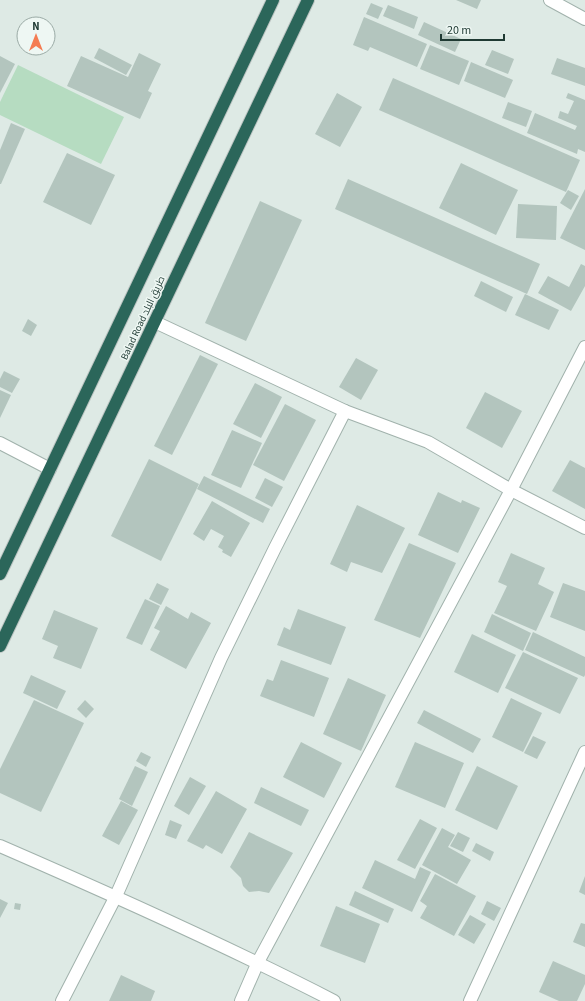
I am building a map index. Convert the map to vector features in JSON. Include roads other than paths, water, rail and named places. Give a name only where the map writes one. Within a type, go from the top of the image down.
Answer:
[{"type":"highway","name":"Balad Road طريق البلد","points":[[0,574],[273,0]]},
{"type":"highway","name":"Balad Road طريق البلد","points":[[0,646],[308,0]]},
{"type":"street","points":[[550,0],[585,19]]},
{"type":"street","points":[[155,322],[345,411],[428,442],[511,490],[585,528]]},
{"type":"street","points":[[241,1001],[258,962],[511,490],[585,347]]},
{"type":"street","points":[[62,1001],[116,896],[221,658],[278,540],[345,411]]},
{"type":"street","points":[[0,443],[50,469]]},
{"type":"street","points":[[470,1001],[585,752]]},
{"type":"street","points":[[0,846],[116,896],[258,962],[334,1001]]}]
